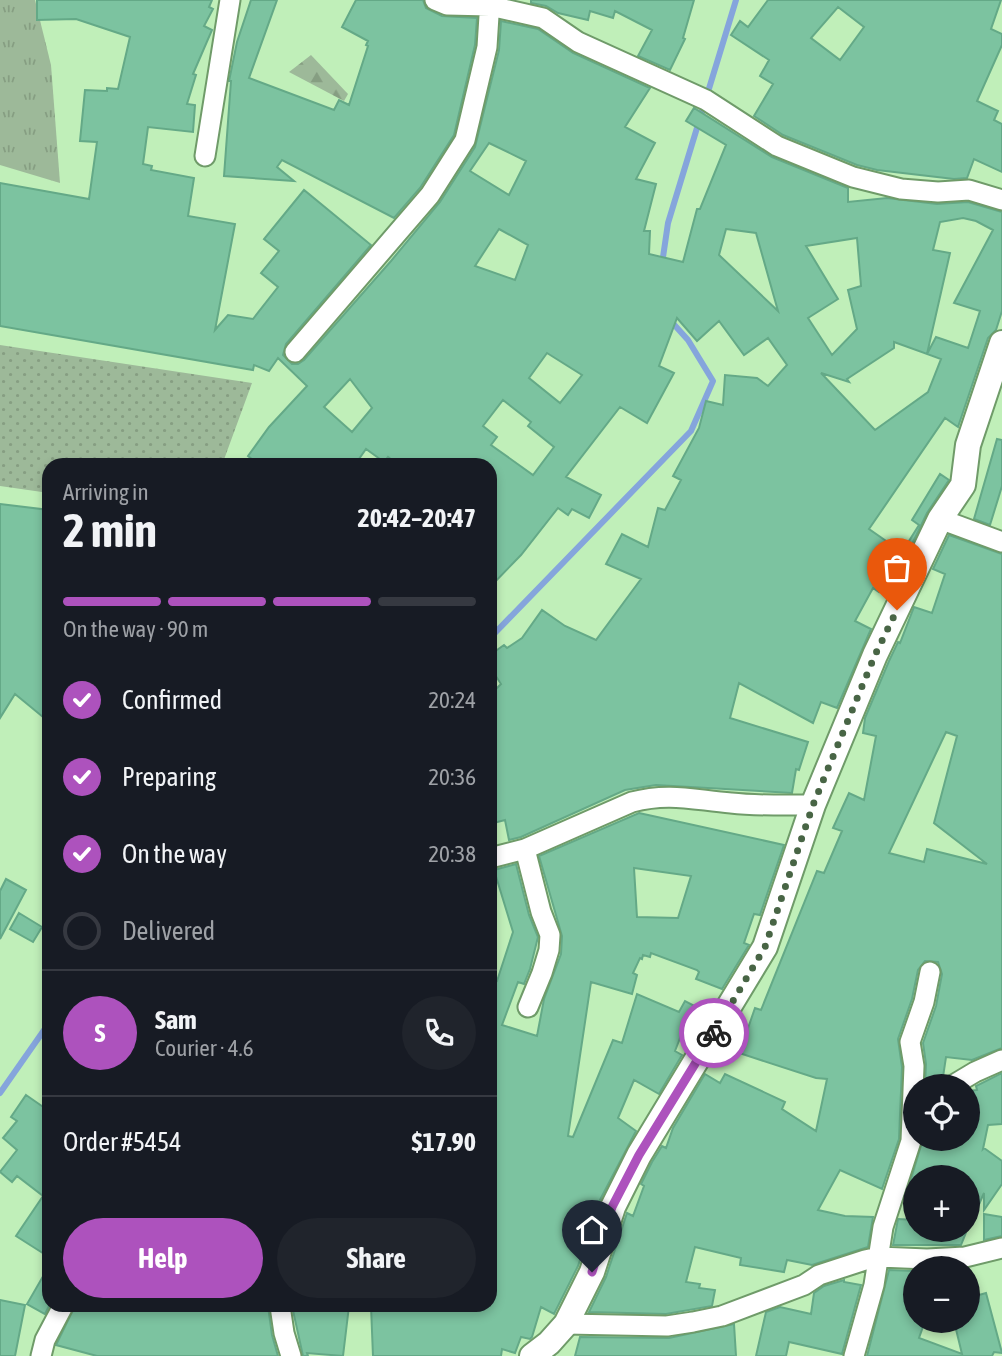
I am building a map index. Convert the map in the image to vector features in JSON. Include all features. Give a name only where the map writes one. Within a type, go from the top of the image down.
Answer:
[{"type":"street","points":[[205,156],[230,0]]},
{"type":"street","points":[[435,0],[447,5],[490,3],[543,18],[578,41],[706,100],[777,146],[853,177],[901,189],[969,190],[1002,200]]},
{"type":"street","points":[[295,352],[430,195],[465,140],[487,47],[490,3]]},
{"type":"street","points":[[544,1352],[566,1324],[592,1272],[612,1207],[639,1155],[765,947],[813,805],[875,655],[940,519],[963,485],[968,445],[1002,343]]},
{"type":"street","points":[[940,519],[1002,542]]},
{"type":"street","points":[[497,856],[526,849],[632,802],[651,797],[673,795],[765,806],[813,805]]},
{"type":"street","points":[[526,849],[541,912],[550,935],[542,974],[528,1007]]},
{"type":"street","points":[[914,1074],[910,1042],[924,1002],[930,972]]},
{"type":"street","points":[[972,1074],[1002,1060]]},
{"type":"street","points":[[854,1356],[869,1308],[883,1227],[908,1151]]},
{"type":"street","points":[[566,1324],[667,1326],[693,1322],[722,1316],[804,1285],[819,1275],[879,1257],[965,1257],[1002,1248]]},
{"type":"street","points":[[41,1356],[60,1312]]},
{"type":"street","points":[[281,1312],[290,1356]]},
{"type":"green space","points":[[0,0],[35,0],[51,65],[60,183],[0,165]]},
{"type":"green space","points":[[311,55],[348,94],[344,101],[289,72]]},
{"type":"green space","points":[[0,345],[252,383],[225,458],[42,458],[42,492],[0,486]]},
{"type":"building","points":[[37,0],[212,0],[209,7],[213,9],[204,26],[212,30],[193,74],[196,75],[187,104],[195,105],[193,132],[148,127],[143,164],[152,166],[151,170],[194,178],[188,216],[235,224],[215,330],[228,315],[253,319],[278,287],[261,273],[279,251],[264,239],[304,190],[371,245],[286,344],[283,355],[292,364],[304,360],[391,261],[440,202],[475,147],[499,50],[501,21],[538,29],[573,53],[650,88],[625,127],[655,143],[636,179],[656,184],[644,231],[650,231],[649,254],[683,262],[697,209],[700,209],[726,145],[686,121],[694,108],[772,157],[848,188],[848,202],[887,198],[937,204],[968,202],[1002,212],[1002,311],[996,330],[988,338],[958,427],[945,418],[869,529],[902,552],[919,525],[912,520],[940,474],[949,480],[927,513],[899,571],[894,568],[879,592],[873,588],[855,621],[871,629],[837,708],[821,702],[813,723],[739,683],[730,718],[808,742],[799,770],[796,769],[792,793],[656,785],[625,790],[509,840],[505,820],[497,822],[497,688],[501,684],[497,678],[497,650],[504,645],[507,648],[522,638],[542,610],[565,626],[596,640],[641,579],[606,564],[622,534],[648,547],[658,508],[665,510],[681,480],[673,476],[699,428],[706,401],[723,405],[725,375],[757,378],[768,386],[787,365],[768,338],[744,355],[719,321],[697,341],[677,318],[659,366],[674,373],[647,423],[620,407],[566,477],[601,495],[589,518],[572,509],[568,515],[558,508],[521,555],[497,580],[497,458],[378,458],[366,449],[360,458],[251,458],[248,456],[269,427],[307,386],[278,358],[269,371],[254,365],[253,370],[0,326],[0,183],[89,199],[97,142],[80,141],[85,90],[118,89],[130,37],[76,19],[37,20]],"holes":[[[489,143],[526,161],[509,195],[470,171]],[[963,218],[993,230],[954,303],[980,311],[968,348],[936,337],[927,354],[950,253],[933,250],[940,222]],[[499,229],[528,245],[515,280],[475,266]],[[726,229],[756,233],[778,311],[719,255]],[[857,238],[861,286],[848,290],[857,329],[832,355],[808,318],[838,299],[806,246]],[[894,342],[941,359],[928,392],[875,430],[821,373],[849,382],[847,379],[894,348]],[[547,353],[582,375],[560,403],[529,378]],[[350,379],[372,408],[352,432],[324,407]],[[503,400],[531,422],[528,426],[554,447],[533,475],[491,445],[497,437],[483,426]]]},
{"type":"building","points":[[251,0],[277,0],[249,78],[334,110],[339,100],[349,105],[368,46],[368,41],[342,27],[356,0],[423,0],[426,8],[442,16],[477,18],[475,45],[454,135],[420,188],[394,218],[282,160],[277,167],[294,181],[224,176],[229,81],[237,42]]},
{"type":"building","points":[[531,0],[694,0],[683,38],[685,39],[670,70],[638,56],[652,30],[615,11],[613,18],[590,11],[588,20],[558,13],[546,6],[531,3]]},
{"type":"building","points":[[768,0],[1001,0],[991,29],[1002,34],[1002,45],[977,101],[998,111],[994,120],[1002,124],[1002,172],[974,159],[967,178],[954,179],[877,170],[857,165],[783,135],[754,116],[773,84],[760,76],[769,60],[731,35],[740,21],[748,27]],"holes":[[[838,7],[864,27],[840,60],[811,38]]]},
{"type":"building","points":[[997,439],[1002,440],[1002,486],[990,525],[974,519]]},
{"type":"building","points":[[0,504],[42,509],[42,716],[15,694],[0,718]]},
{"type":"building","points":[[949,535],[1002,554],[1002,1048],[972,1060],[946,1057],[943,1074],[926,1074],[923,1043],[936,1006],[942,974],[938,962],[925,961],[918,970],[912,999],[898,1039],[902,1067],[899,1139],[882,1189],[840,1170],[818,1210],[845,1216],[873,1217],[868,1247],[812,1265],[787,1260],[784,1272],[740,1265],[741,1258],[695,1247],[686,1282],[700,1284],[699,1288],[715,1290],[712,1306],[666,1314],[589,1312],[606,1277],[627,1213],[633,1216],[644,1186],[641,1184],[662,1146],[666,1148],[673,1128],[705,1074],[720,1083],[725,1074],[785,1102],[782,1109],[816,1131],[827,1079],[816,1078],[736,1052],[737,1050],[724,1043],[734,1027],[746,1034],[755,1008],[761,1010],[817,871],[824,873],[842,831],[833,828],[849,793],[864,800],[876,736],[863,733],[865,718],[914,607],[932,613],[945,574],[933,569]],"holes":[[[946,732],[957,736],[934,823],[987,864],[927,849],[924,862],[889,853]]]},
{"type":"building","points":[[639,813],[784,845],[760,915],[754,914],[744,943],[749,945],[722,989],[696,979],[699,972],[697,970],[651,953],[650,957],[643,955],[642,959],[640,958],[633,973],[637,975],[632,994],[591,982],[568,1136],[573,1137],[613,1040],[622,1043],[637,994],[679,1012],[685,1001],[708,1013],[693,1037],[682,1033],[675,1051],[682,1055],[659,1094],[634,1080],[618,1118],[636,1131],[600,1200],[578,1266],[554,1314],[541,1307],[532,1337],[521,1337],[515,1353],[502,1349],[501,1356],[373,1356],[371,1312],[497,1312],[497,981],[513,932],[497,880],[497,869],[516,864],[529,915],[538,937],[524,984],[518,982],[502,1025],[537,1036],[544,999],[561,954],[562,936],[539,856]],"holes":[[[634,868],[691,876],[678,918],[637,917]]]},
{"type":"building","points":[[6,879],[26,890],[0,939],[0,891]]},
{"type":"building","points":[[19,913],[42,927],[33,942],[10,929]]},
{"type":"building","points":[[1002,1073],[1002,1124],[988,1125],[983,1149],[1002,1161],[1002,1184],[984,1210],[984,1193],[980,1202],[980,1165],[915,1165],[919,1151],[980,1151],[980,1084]]},
{"type":"building","points":[[26,1095],[42,1106],[42,1195],[17,1176],[12,1182],[0,1172],[17,1150],[3,1138],[17,1121],[11,1117]]},
{"type":"building","points":[[42,1197],[42,1253],[16,1236]]},
{"type":"building","points":[[984,1214],[1002,1217],[1002,1236],[984,1240]]},
{"type":"building","points":[[898,1219],[903,1219],[903,1242],[962,1242],[961,1245],[893,1245]]},
{"type":"building","points":[[889,1270],[903,1271],[903,1333],[921,1333],[919,1338],[962,1354],[957,1333],[980,1333],[980,1295],[986,1293],[1002,1353],[994,1352],[992,1356],[867,1356]]},
{"type":"building","points":[[42,1278],[42,1312],[46,1312],[45,1314],[27,1304]]},
{"type":"building","points":[[844,1280],[861,1285],[842,1354],[789,1342],[786,1356],[756,1356],[766,1312],[780,1307],[811,1314],[814,1293],[824,1286]]},
{"type":"building","points":[[0,1300],[25,1305],[15,1356],[0,1356]]},
{"type":"building","points":[[72,1312],[269,1312],[278,1356],[97,1356],[56,1345]]},
{"type":"building","points":[[293,1312],[348,1312],[343,1356],[307,1353],[308,1356],[303,1356]]},
{"type":"building","points":[[734,1324],[736,1356],[575,1356],[580,1337],[669,1338]]},
{"type":"waterway","points":[[662,264],[668,223],[736,0]]},
{"type":"waterway","points":[[497,631],[691,431],[713,381],[688,340],[669,319]]},
{"type":"waterway","points":[[0,1093],[42,1033]]},
{"type":"way so far","points":[[714,1033],[765,947],[813,805],[875,655],[897,610]]},
{"type":"route","points":[[592,1272],[612,1207],[673,1097],[714,1033]]}]
